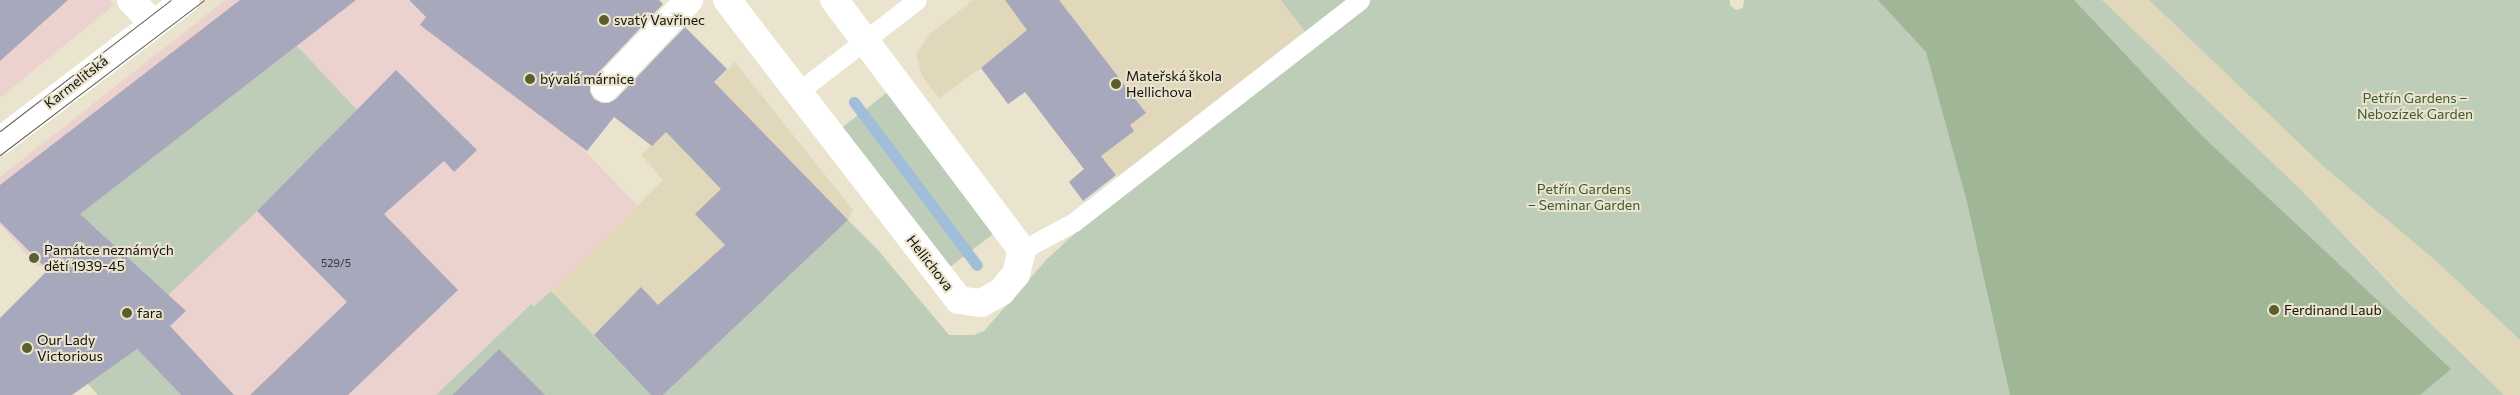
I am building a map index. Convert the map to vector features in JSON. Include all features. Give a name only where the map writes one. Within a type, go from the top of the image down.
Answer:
[{"type":"street","points":[[131,0],[153,24]]},
{"type":"street","name":"Karmelitská","points":[[0,141],[186,0]]},
{"type":"street","points":[[605,88],[689,0]]},
{"type":"street","name":"Hellichova","points":[[727,0],[958,300],[981,303],[1001,292],[1016,274],[1022,250]]},
{"type":"street","points":[[834,0],[1022,250]]},
{"type":"lane","points":[[798,92],[917,0]]},
{"type":"lane","points":[[1022,250],[1074,222],[1360,0]]},
{"type":"shaded area","points":[[0,0],[109,0],[114,5],[0,98]]},
{"type":"shaded area","points":[[225,0],[408,0],[426,17],[421,25],[579,145],[637,205],[551,291],[534,306],[530,304],[436,395],[208,395],[139,323],[165,292],[89,220],[38,267],[0,225],[0,177]]},
{"type":"shaded area","name":"Mateřská škola Hellichova","points":[[973,0],[1281,0],[1306,33],[1118,176],[1101,156],[1084,169],[1026,92],[1008,104],[981,68],[939,98],[922,76],[916,54],[930,34]]},
{"type":"shaded area","points":[[2102,0],[2149,0],[2323,166],[2436,261],[2520,340],[2520,395],[2504,395],[2444,338],[2301,190]]},
{"type":"shaded area","points":[[735,62],[853,210],[848,220],[663,395],[651,395],[551,291],[663,180],[641,155]]},
{"type":"green space","name":"Petřín Gardens – Seminar Garden","points":[[1281,0],[1730,0],[1730,5],[1736,10],[1743,8],[1744,0],[2102,0],[2301,190],[2401,295],[2504,395],[663,395],[848,220],[877,249],[949,335],[974,335],[984,331],[1047,259],[1094,216],[1085,202],[1306,33]]},
{"type":"green space","points":[[1878,0],[2074,0],[2202,136],[2451,369],[2420,395],[2010,395],[1967,202],[1926,52]]},
{"type":"green space","name":"Petřín Gardens – Nebozízek Garden","points":[[2149,0],[2520,0],[2520,340],[2436,261],[2323,166]]},
{"type":"green space","points":[[297,46],[357,110],[271,198],[167,296],[96,228],[49,273],[30,252]]},
{"type":"green space","points":[[889,91],[997,231],[946,270],[839,130]]},
{"type":"green space","points":[[551,291],[651,395],[519,395],[499,349],[452,395],[436,395],[531,304],[534,306]]},
{"type":"green space","points":[[90,300],[181,395],[98,395],[88,384]]},
{"type":"building","points":[[0,0],[68,0],[0,61]]},
{"type":"building","points":[[240,0],[356,0],[80,214],[186,311],[170,326],[234,395],[181,395],[137,349],[72,395],[0,395],[0,318],[48,270],[0,222],[0,185]]},
{"type":"building","points":[[409,0],[659,0],[663,4],[593,78],[590,92],[594,99],[602,103],[609,103],[616,99],[685,27],[727,69],[714,82],[848,220],[663,395],[651,395],[594,335],[641,287],[658,305],[725,245],[695,214],[721,189],[666,132],[652,146],[614,117],[587,151],[420,25],[426,17]]},
{"type":"building","points":[[1005,0],[1059,0],[1146,113],[1130,125],[1134,131],[1101,156],[1116,175],[1083,201],[1069,182],[1084,169],[1025,92],[1008,104],[981,68],[1027,30]]},
{"type":"building","points":[[396,70],[477,150],[454,172],[444,161],[384,214],[458,290],[348,395],[250,395],[347,302],[257,211]]},
{"type":"building","points":[[499,349],[545,395],[452,395]]},
{"type":"waterway","points":[[854,102],[977,265]]},
{"type":"tram line","points":[[0,131],[171,0]]},
{"type":"tram line","points":[[0,155],[204,0]]},
{"type":"place","name":"svatý Vavřinec","points":[[604,20]]},
{"type":"place","name":"bývalá márnice","points":[[530,79]]},
{"type":"place","name":"Mateřská škola Hellichova","points":[[1116,84]]},
{"type":"place","name":"Památce neznámých dětí 1939-45","points":[[34,258]]},
{"type":"place","name":"Ferdinand Laub","points":[[2274,310]]},
{"type":"place","name":"fara","points":[[127,313]]},
{"type":"place","name":"Our Lady Victorious","points":[[27,348]]}]
